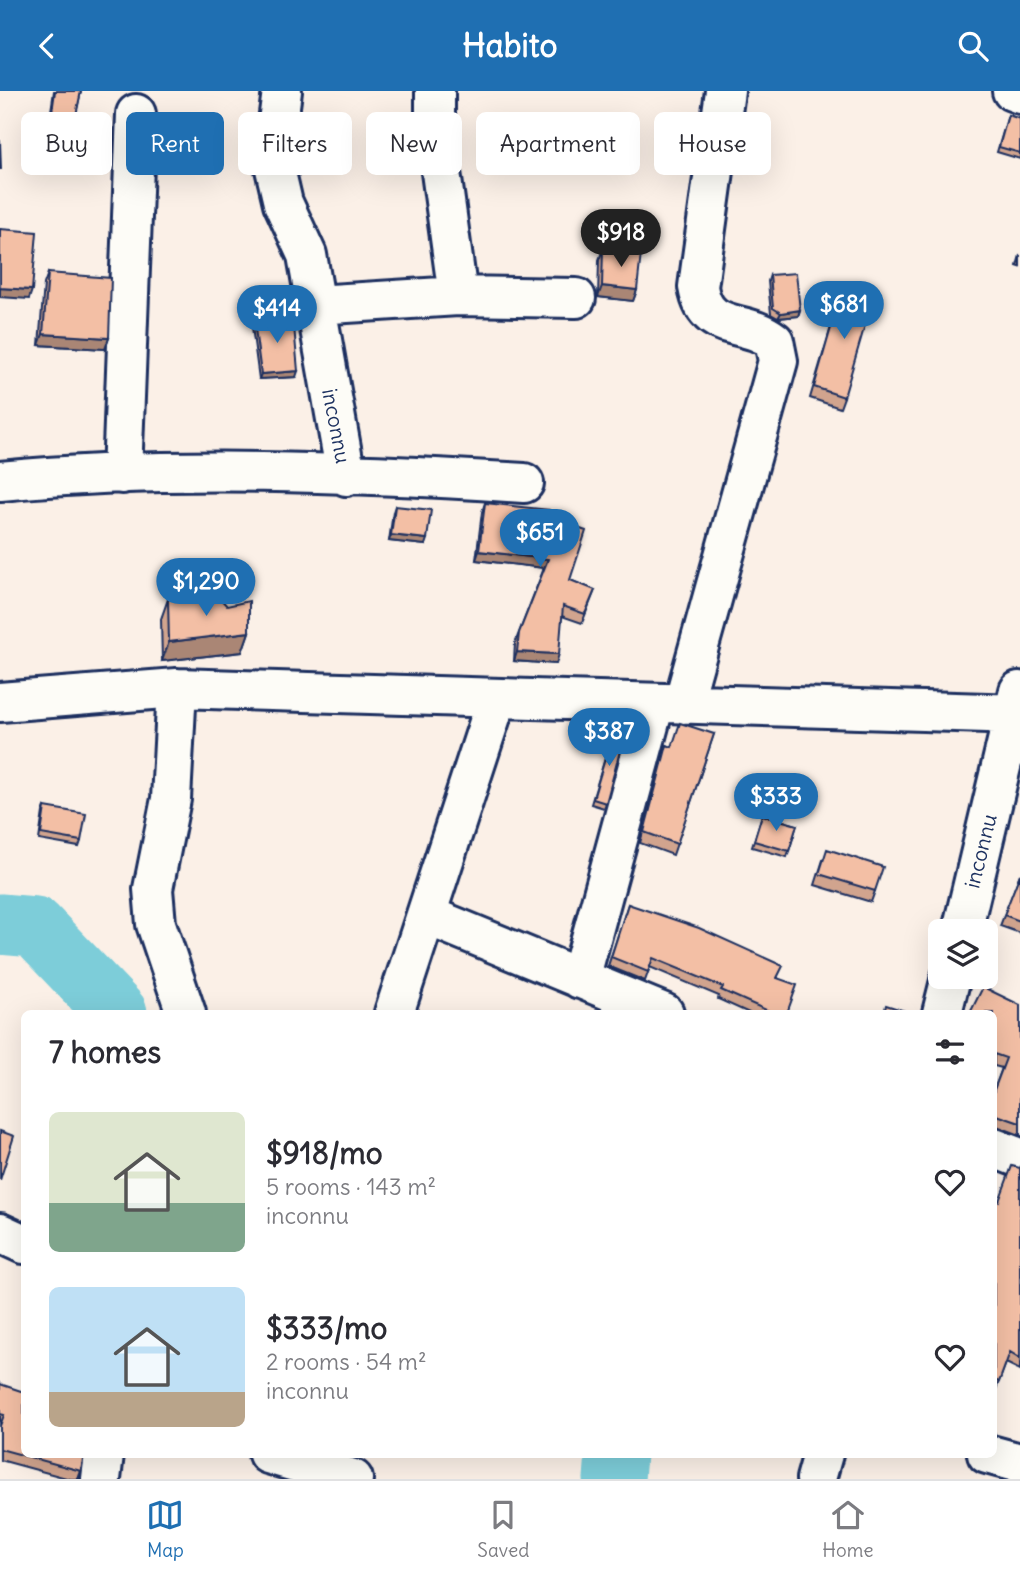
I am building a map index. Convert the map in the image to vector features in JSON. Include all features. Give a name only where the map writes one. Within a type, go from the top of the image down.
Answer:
[{"type":"street","name":"inconnu","points":[[282,91],[273,160],[283,203],[307,255],[346,476]]},
{"type":"street","points":[[435,91],[435,128],[458,296]]},
{"type":"street","points":[[580,979],[778,361],[774,341],[764,333],[712,319],[701,306],[698,287],[725,91]]},
{"type":"street","points":[[1012,91],[1020,94]]},
{"type":"street","points":[[122,474],[134,175]]},
{"type":"street","points":[[315,305],[458,296],[576,298]]},
{"type":"street","name":"inconnu","points":[[0,481],[122,474],[346,476],[524,483]]},
{"type":"street","points":[[0,702],[177,688],[496,701],[1018,706]]},
{"type":"street","points":[[177,688],[172,799],[153,889],[156,924],[185,1010]]},
{"type":"street","points":[[395,1010],[496,701]]},
{"type":"street","name":"inconnu","points":[[965,919],[1018,706]]},
{"type":"street","points":[[426,915],[657,1010]]},
{"type":"street","points":[[943,1010],[948,989]]},
{"type":"street","points":[[997,1148],[1020,1158]]},
{"type":"street","points":[[0,1233],[21,1243]]},
{"type":"street","points":[[997,1457],[1020,1463]]},
{"type":"street","points":[[101,1479],[104,1458]]},
{"type":"street","points":[[282,1458],[353,1479]]},
{"type":"street","points":[[816,1479],[822,1458]]},
{"type":"building","points":[[55,91],[81,91],[77,112],[52,112]]},
{"type":"building","points":[[1008,115],[1020,119],[1020,153],[999,147]]},
{"type":"building","points":[[0,229],[37,232],[32,290],[0,288]]},
{"type":"building","points":[[603,249],[641,253],[637,290],[602,286]]},
{"type":"building","points":[[48,273],[111,278],[109,338],[43,334]]},
{"type":"building","points":[[796,273],[800,310],[781,313],[773,308],[770,275]]},
{"type":"building","points":[[843,286],[874,294],[844,397],[814,387]]},
{"type":"building","points":[[293,315],[298,371],[261,374],[254,321]]},
{"type":"building","points":[[485,503],[549,510],[548,518],[586,531],[570,580],[595,590],[585,614],[563,606],[559,654],[517,652],[519,633],[548,559],[479,551]]},
{"type":"building","points":[[395,506],[431,510],[427,539],[391,535]]},
{"type":"building","points":[[218,596],[227,606],[249,601],[249,632],[169,642],[168,599]]},
{"type":"building","points":[[680,723],[714,734],[677,844],[644,832],[667,745],[672,747]]},
{"type":"building","points":[[613,732],[624,736],[606,803],[593,799]]},
{"type":"building","points":[[45,807],[86,814],[81,841],[41,834]]},
{"type":"building","points":[[762,815],[797,825],[789,851],[754,841]]},
{"type":"building","points":[[827,849],[883,867],[875,891],[819,874]]},
{"type":"building","points":[[1020,874],[1020,921],[1004,915]]},
{"type":"building","points":[[628,904],[699,928],[783,966],[777,978],[797,985],[788,1010],[766,1010],[721,990],[723,987],[653,958],[648,972],[611,957]]},
{"type":"building","points":[[982,989],[1020,1005],[1020,1123],[997,1115],[997,1082],[1006,1058],[997,1055],[997,1010],[972,1010]]},
{"type":"building","points":[[886,1005],[902,1010],[885,1010]]},
{"type":"building","points":[[0,1131],[14,1136],[0,1180]]},
{"type":"building","points":[[1012,1166],[1020,1168],[1020,1358],[1010,1352],[999,1382],[997,1200],[999,1201]]},
{"type":"building","points":[[0,1384],[21,1391],[21,1455],[0,1449],[0,1426],[4,1415],[0,1414]]},
{"type":"building","points":[[33,1458],[83,1458],[81,1471]]},
{"type":"waterway","points":[[0,924],[35,927],[114,1010]]},
{"type":"waterway","points":[[614,1479],[616,1458]]}]
